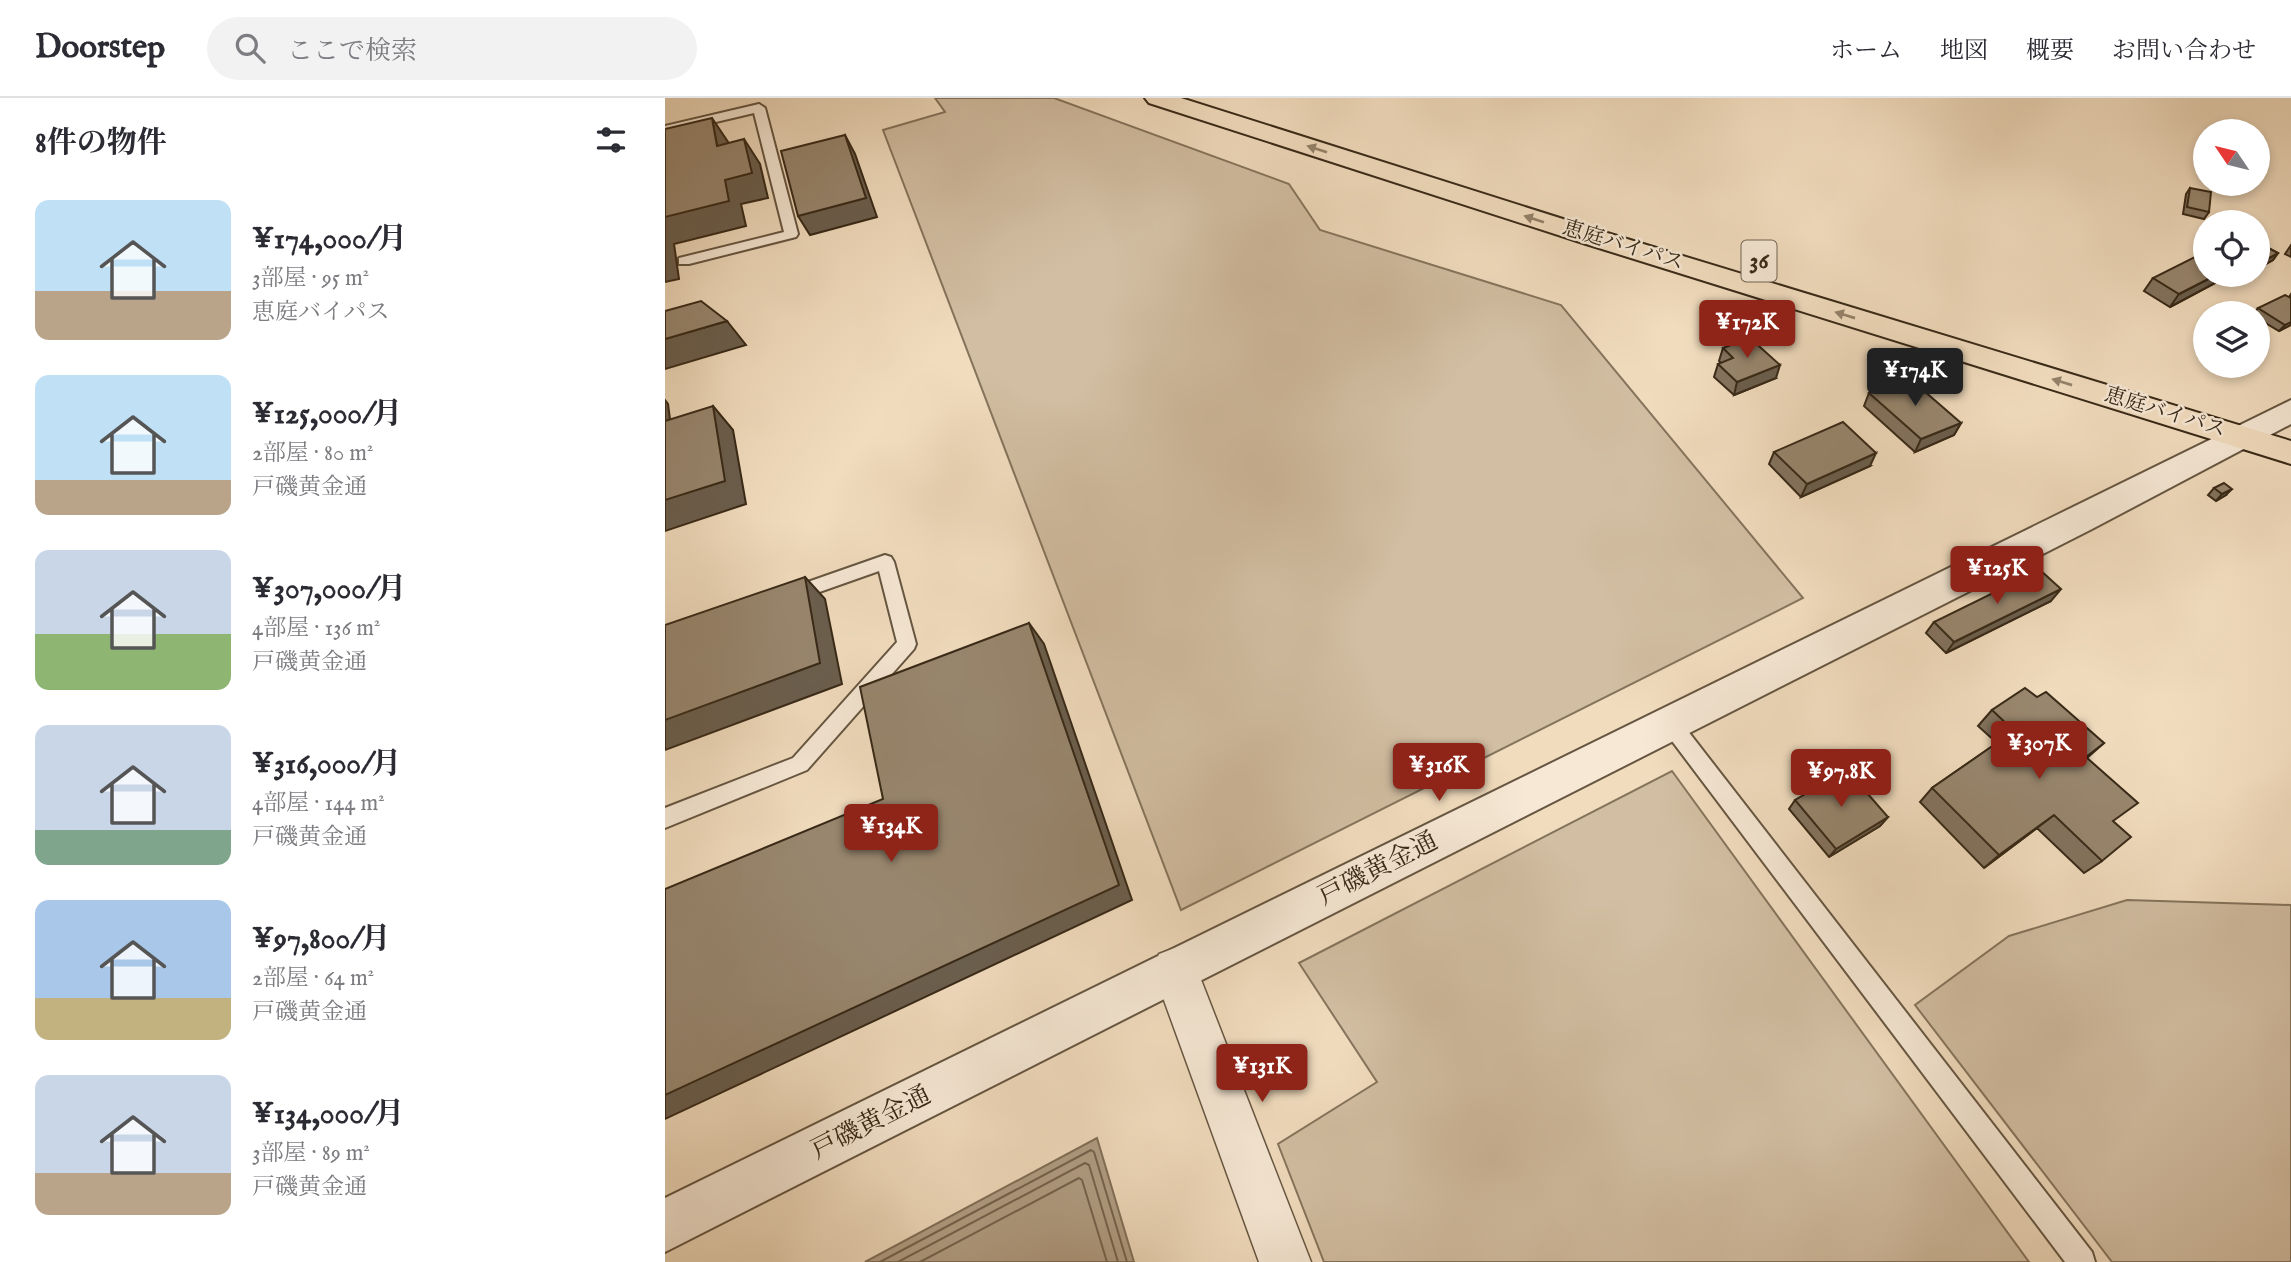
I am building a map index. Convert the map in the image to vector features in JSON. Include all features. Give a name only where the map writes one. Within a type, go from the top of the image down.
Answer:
[{"type":"highway","name":"恵庭バイパス","points":[[1157,98],[1595,238],[2267,420],[2291,453]]},
{"type":"highway","name":"恵庭バイパス","points":[[1227,98],[1591,210]]},
{"type":"street","name":"戸磯黄金通","points":[[665,1226],[1670,723],[2267,420]]},
{"type":"street","points":[[1175,970],[1285,1262]]},
{"type":"lane","points":[[665,130],[759,108],[791,234],[684,261]]},
{"type":"lane","points":[[665,818],[800,764],[907,644],[885,562],[768,603]]},
{"type":"lane","points":[[1670,723],[2082,1262]]},
{"type":"shaded area","points":[[935,98],[1054,98],[1289,184],[1320,230],[1561,305],[1803,598],[1181,910],[883,130],[945,112]]},
{"type":"shaded area","points":[[1672,771],[2029,1262],[1324,1262],[1278,1144],[1377,1082],[1299,963]]},
{"type":"shaded area","points":[[2127,900],[2291,905],[2291,1262],[2112,1262],[1915,1005],[2009,936]]},
{"type":"water","points":[[1097,1138],[1134,1262],[865,1262]]},
{"type":"building","points":[[712,118],[717,146],[744,139],[752,173],[725,180],[729,201],[665,217],[665,129]]},
{"type":"building","points":[[845,135],[866,198],[798,216],[781,151]]},
{"type":"building","points":[[2190,188],[2193,189],[2193,196],[2211,196],[2209,210],[2187,207]]},
{"type":"building","points":[[2270,249],[2278,253],[2270,257]]},
{"type":"building","points":[[2193,258],[2193,287],[2179,294],[2153,278]]},
{"type":"building","points":[[2285,295],[2291,298],[2291,322],[2285,325],[2270,316],[2270,302]]},
{"type":"building","points":[[701,301],[727,321],[665,339],[665,311]]},
{"type":"building","points":[[1750,338],[1780,365],[1737,382],[1718,364],[1733,358],[1723,348]]},
{"type":"building","points":[[1908,377],[1961,423],[1921,439],[1869,393]]},
{"type":"building","points":[[713,406],[725,481],[665,500],[665,421]]},
{"type":"building","points":[[1843,422],[1876,453],[1807,484],[1774,452]]},
{"type":"building","points":[[2224,483],[2232,489],[2222,494],[2214,488]]},
{"type":"building","points":[[2040,570],[2061,589],[1954,642],[1934,622]]},
{"type":"building","points":[[805,577],[820,663],[665,720],[665,625]]},
{"type":"building","points":[[1029,623],[1119,885],[665,1095],[665,889],[883,799],[860,687]]},
{"type":"building","points":[[2025,688],[2037,697],[2046,692],[2104,743],[2086,757],[2138,803],[2113,821],[2131,837],[2102,861],[2054,815],[1999,855],[1932,788],[2014,731],[1992,710]]},
{"type":"building","points":[[1847,770],[1888,817],[1836,849],[1795,800]]}]
